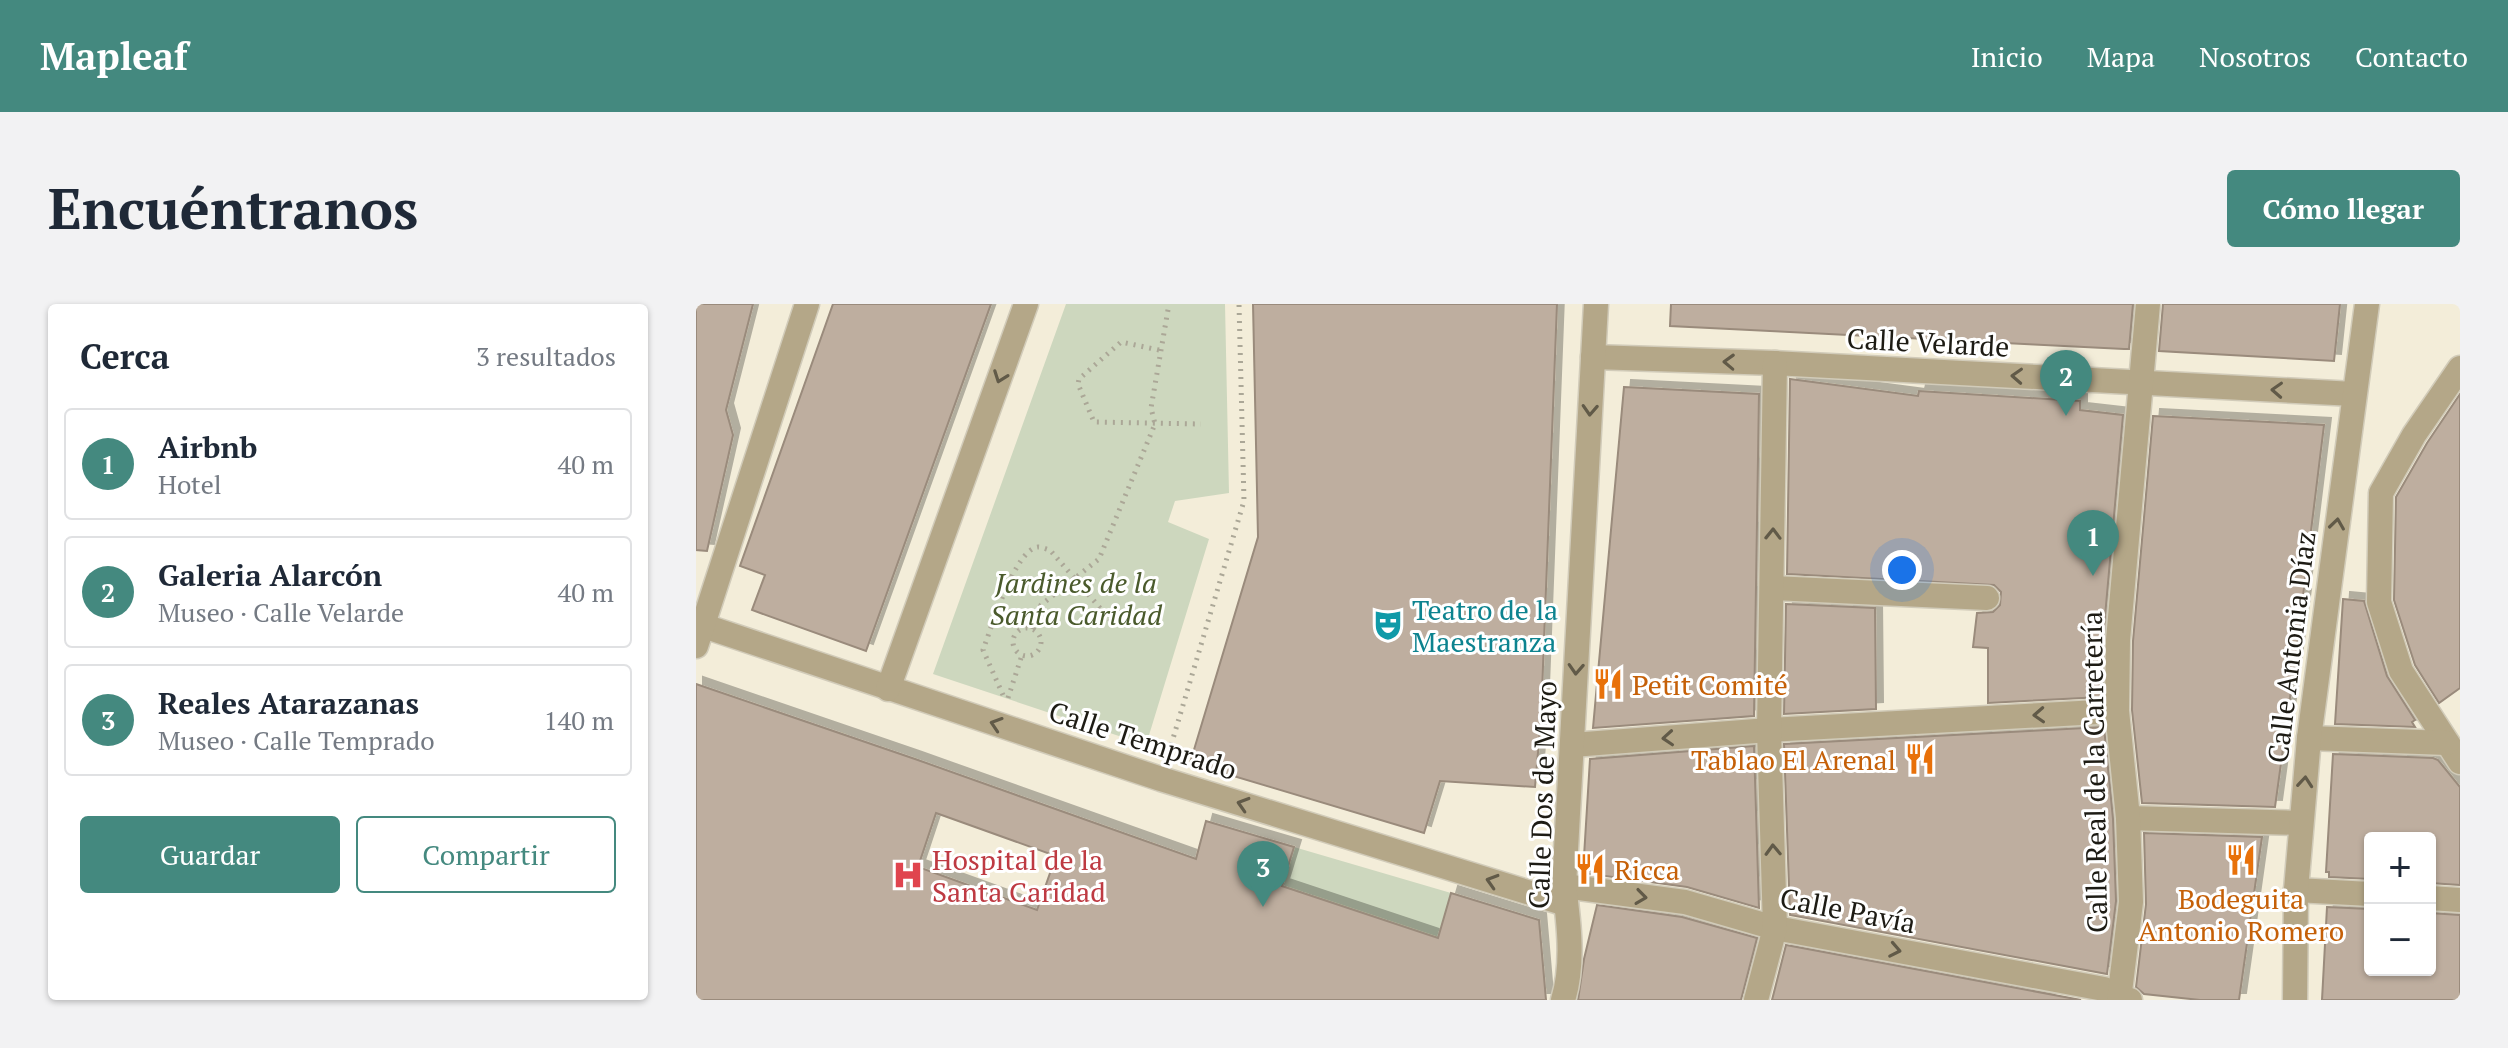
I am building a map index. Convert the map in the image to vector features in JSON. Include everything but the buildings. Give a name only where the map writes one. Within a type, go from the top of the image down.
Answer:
[{"type":"street","points":[[700,636],[807,304]]},
{"type":"street","points":[[888,689],[1026,304]]},
{"type":"street","name":"Calle Dos de Mayo","points":[[1563,1000],[1568,983],[1565,895],[1596,304]]},
{"type":"street","name":"Calle Real de la Carretería","points":[[2123,999],[2131,902],[2128,818],[2117,711],[2118,640],[2148,304]]},
{"type":"street","name":"Calle Antonia Díaz","points":[[2295,1000],[2296,890],[2309,738],[2367,304]]},
{"type":"street","name":"Calle Velarde","points":[[1593,357],[1775,363],[2354,394]]},
{"type":"street","points":[[1756,1000],[1775,928],[1769,730],[1775,363]]},
{"type":"street","points":[[2453,752],[2401,671],[2379,602],[2381,493],[2414,435],[2460,368]]},
{"type":"street","points":[[1772,588],[1987,598]]},
{"type":"street","name":"Calle Temprado","points":[[700,636],[888,689],[1002,714],[1176,783],[1565,895]]},
{"type":"street","points":[[1572,745],[1769,730],[2117,711]]},
{"type":"street","points":[[2309,738],[2453,752]]},
{"type":"street","points":[[2128,818],[2301,823]]},
{"type":"street","points":[[2296,890],[2364,894]]},
{"type":"street","name":"Calle Pavía","points":[[1565,895],[1685,902],[1775,928],[2104,989],[2123,999]]},
{"type":"street","points":[[2436,898],[2460,900]]},
{"type":"path","points":[[1032,629],[1041,605],[1099,559],[1155,424],[1151,408],[1169,304]]},
{"type":"path","points":[[1178,719],[1244,501],[1239,304]]},
{"type":"path","points":[[1159,350],[1121,342],[1079,379],[1078,384],[1094,422],[1201,424]]},
{"type":"path","points":[[1002,714],[983,650],[1016,565],[1028,552],[1038,547],[1050,550],[1113,623]]},
{"type":"path","points":[[1022,629],[1032,629],[1039,634],[1040,647],[1035,654],[1022,655],[1015,649],[1013,639],[1022,629]]},
{"type":"path","points":[[1002,714],[1022,655]]},
{"type":"green space","name":"Jardines de la Santa Caridad","points":[[1066,304],[1225,304],[1229,493],[1175,501],[1168,522],[1209,539],[1146,745],[933,674]]},
{"type":"green space","points":[[1294,847],[1451,893],[1438,938],[1282,886]]},
{"type":"place","name":"Galeria Alarcón","points":[[2066,416]]},
{"type":"place","name":"Airbnb","points":[[2093,576]]},
{"type":"place","name":"Teatro de la Maestranza","points":[[1388,625]]},
{"type":"place","name":"Petit Comité","points":[[1608,684]]},
{"type":"place","name":"Tablao El Arenal","points":[[1920,759]]},
{"type":"place","name":"Bodeguita Antonio Romero","points":[[2241,860]]},
{"type":"place","name":"Ricca","points":[[1590,869]]},
{"type":"place","name":"Hospital de la Santa Caridad","points":[[908,875]]},
{"type":"place","name":"Reales Atarazanas","points":[[1263,907]]}]
